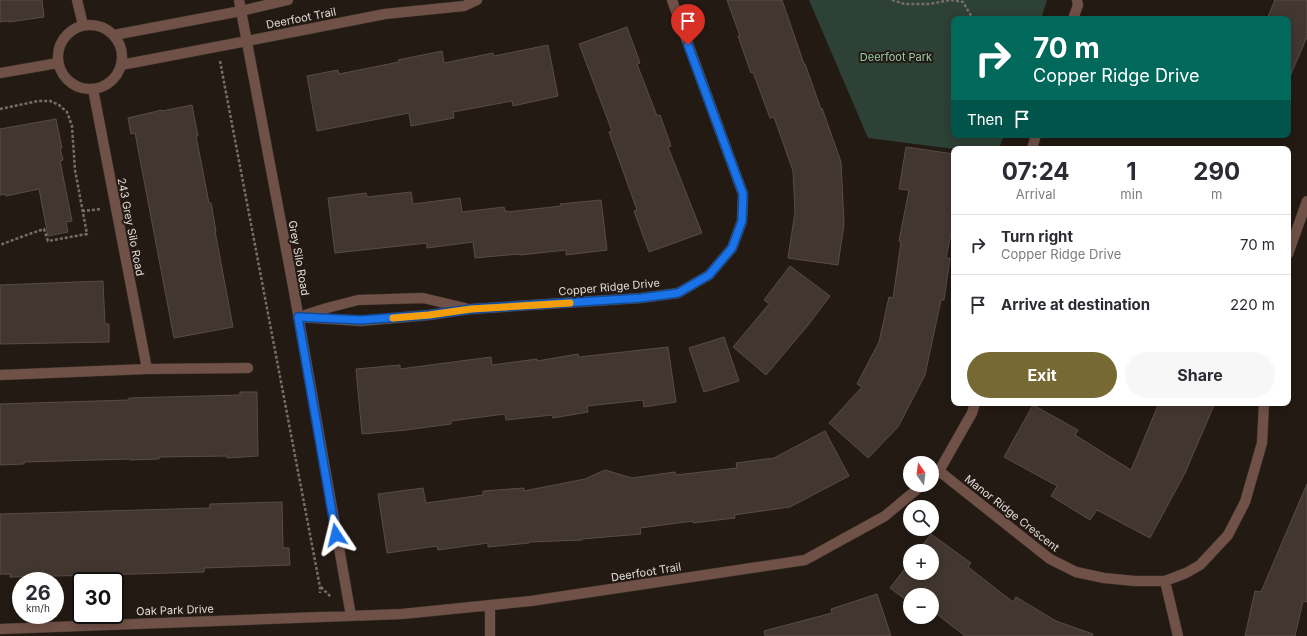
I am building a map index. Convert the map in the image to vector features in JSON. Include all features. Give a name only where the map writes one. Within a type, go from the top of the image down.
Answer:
[{"type":"street","points":[[77,0],[83,25]]},
{"type":"street","name":"Grey Silo Road","points":[[239,0],[298,317],[351,616]]},
{"type":"street","name":"Deerfoot Trail","points":[[241,11],[288,0]]},
{"type":"street","name":"Deerfoot Trail","points":[[247,40],[385,14],[464,6],[477,0]]},
{"type":"street","name":"Copper Ridge Drive","points":[[298,317],[361,320],[429,315],[471,309],[641,298],[678,293],[709,275],[732,248],[742,221],[743,194],[672,0]]},
{"type":"street","points":[[1074,16],[1078,4],[1077,0]]},
{"type":"street","points":[[114,35],[241,11]]},
{"type":"street","points":[[83,25],[93,25],[104,28],[114,35],[120,45],[122,57],[120,69],[114,79],[104,86],[93,89],[81,88],[70,83],[62,74],[58,63],[58,51],[62,40],[70,31],[83,25]]},
{"type":"street","points":[[121,65],[247,40]]},
{"type":"street","points":[[0,73],[58,63]]},
{"type":"street","name":"243 Grey Silo Road","points":[[93,89],[147,369]]},
{"type":"street","points":[[1291,246],[1307,201]]},
{"type":"street","name":"Copper Ridge Drive","points":[[298,317],[358,300],[423,298],[471,309]]},
{"type":"street","points":[[0,375],[147,369],[248,368]]},
{"type":"street","points":[[939,468],[972,414],[974,406]]},
{"type":"street","name":"Manor Ridge Crescent","points":[[939,477],[1050,559],[1076,572],[1104,578],[1135,581],[1165,581],[1200,564],[1228,535],[1245,502],[1262,444],[1264,406]]},
{"type":"street","name":"Deerfoot Trail","points":[[351,616],[402,614],[531,601],[805,560],[884,516],[913,492]]},
{"type":"street","points":[[1165,581],[1178,636]]},
{"type":"street","points":[[490,605],[490,636]]},
{"type":"street","name":"Oak Park Drive","points":[[0,629],[351,616]]},
{"type":"path","points":[[892,0],[905,4],[929,4],[950,0],[963,1],[971,16]]},
{"type":"path","points":[[219,58],[316,563],[320,593]]},
{"type":"path","points":[[0,109],[38,101],[50,102],[59,105],[67,112],[72,126],[75,170],[87,234],[48,242],[44,229],[0,245]]},
{"type":"green space","name":"Deerfoot Park","points":[[809,0],[1047,0],[1042,16],[951,16],[951,138],[1003,138],[1000,146],[951,146],[951,149],[868,138]]},
{"type":"building","points":[[0,0],[42,0],[44,17],[0,22]]},
{"type":"building","points":[[727,0],[782,0],[804,64],[821,109],[822,108],[841,162],[844,224],[838,265],[788,258],[795,212],[793,171],[774,117],[770,118],[753,72],[751,73]]},
{"type":"building","points":[[1275,0],[1307,0],[1307,37],[1291,74],[1291,16],[1268,16]]},
{"type":"building","points":[[627,27],[640,63],[637,64],[657,116],[660,115],[671,146],[668,147],[702,233],[649,252],[634,211],[637,210],[609,132],[612,131],[579,44]]},
{"type":"building","points":[[548,45],[558,96],[513,106],[512,101],[453,112],[454,118],[411,126],[409,113],[317,131],[307,76],[338,70],[339,74],[399,62],[398,60],[442,51],[444,63],[493,53],[494,56]]},
{"type":"building","points":[[192,105],[198,136],[196,136],[209,203],[211,203],[233,327],[174,338],[135,133],[131,134],[128,118]]},
{"type":"building","points":[[56,119],[62,148],[60,148],[63,160],[60,161],[72,221],[66,222],[68,232],[48,236],[39,189],[6,196],[5,194],[0,195],[0,129]]},
{"type":"building","points":[[906,147],[951,154],[951,234],[946,258],[950,258],[944,300],[941,300],[925,375],[898,427],[868,458],[829,423],[862,387],[857,384],[879,342],[889,297],[893,298],[901,242],[899,241],[909,190],[899,189]]},
{"type":"building","points":[[411,192],[413,204],[460,198],[462,212],[504,207],[505,211],[507,212],[561,206],[560,204],[601,200],[607,250],[566,255],[566,250],[475,258],[473,242],[427,248],[427,243],[335,253],[328,198],[366,193],[367,197]]},
{"type":"building","points":[[790,266],[830,296],[809,324],[766,375],[733,347],[769,304],[764,300]]},
{"type":"building","points":[[103,281],[105,324],[109,324],[109,342],[0,344],[0,285]]},
{"type":"building","points":[[724,337],[739,381],[704,392],[689,348]]},
{"type":"building","points":[[668,347],[676,402],[644,407],[643,400],[587,406],[588,412],[553,418],[552,415],[506,420],[505,414],[451,421],[451,424],[362,434],[356,369],[400,365],[400,369],[491,357],[492,365],[537,359],[537,361],[578,354],[579,357]]},
{"type":"building","points":[[240,392],[257,392],[258,456],[227,458],[227,456],[159,457],[159,459],[24,462],[24,464],[0,465],[0,404],[240,395]]},
{"type":"building","points":[[1032,406],[1035,406],[1078,430],[1075,435],[1131,470],[1158,406],[1214,406],[1185,473],[1150,538],[1097,510],[1090,520],[1051,496],[1057,486],[1004,457]]},
{"type":"building","points":[[825,431],[849,476],[790,507],[734,515],[735,518],[693,523],[693,521],[640,528],[641,534],[582,540],[529,542],[488,547],[488,543],[438,550],[437,546],[387,553],[378,494],[423,488],[426,503],[483,495],[483,491],[524,488],[524,491],[585,479],[605,470],[632,478],[675,472],[676,475],[737,468],[736,463],[774,458]]},
{"type":"building","points":[[1307,484],[1307,602],[1303,601],[1295,636],[1245,636],[1255,591],[1261,592]]},
{"type":"building","points":[[282,502],[283,548],[289,548],[290,565],[204,568],[204,572],[124,574],[124,572],[72,572],[72,576],[64,576],[64,572],[12,572],[12,577],[10,577],[10,574],[0,574],[0,514],[210,508],[210,504]]},
{"type":"building","points":[[929,536],[934,536],[971,563],[968,567],[1013,602],[1016,597],[1056,621],[1093,634],[1092,636],[965,636],[939,616],[939,588],[903,588],[903,598],[890,588],[903,571],[903,580],[939,580],[939,544],[923,544]]},
{"type":"building","points":[[877,594],[891,636],[765,636],[764,631],[832,613],[831,609]]},
{"type":"slow traffic","points":[[393,318],[471,309],[570,303]]},
{"type":"route","points":[[336,535],[298,317],[361,320],[429,315],[471,309],[641,298],[678,293],[709,275],[732,248],[742,221],[743,194],[688,45]]}]
